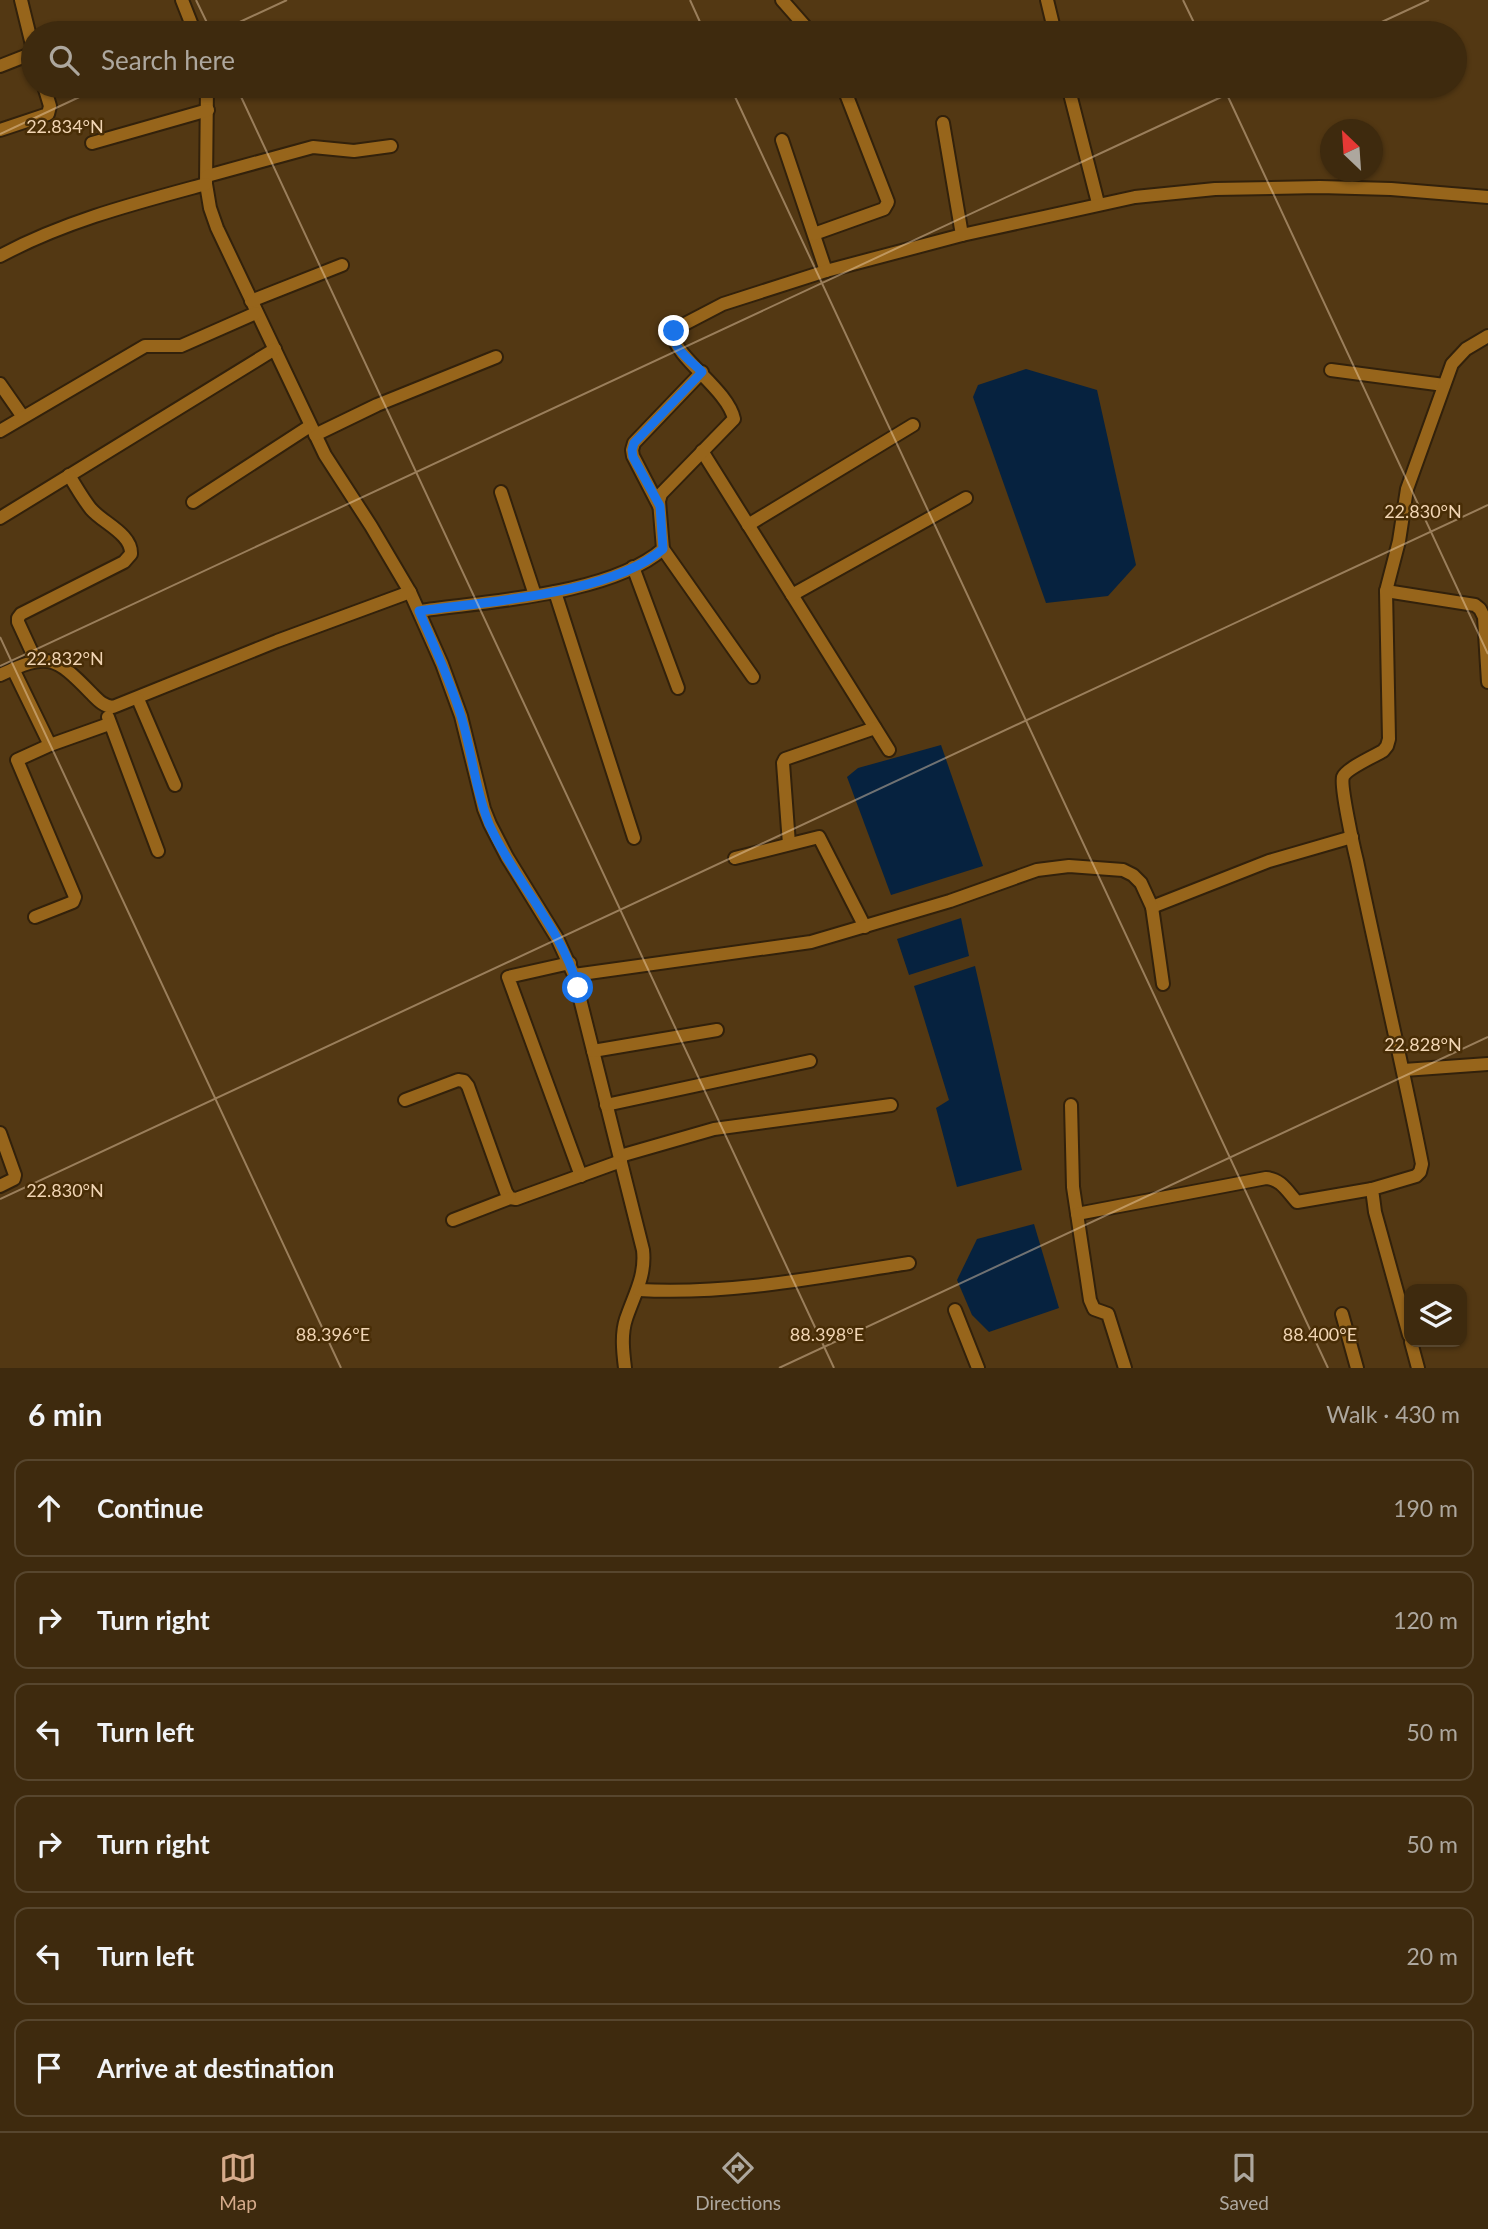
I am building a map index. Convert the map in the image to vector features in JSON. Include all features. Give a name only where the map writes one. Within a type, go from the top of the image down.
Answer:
[{"type":"street","points":[[21,0],[26,21]]},
{"type":"street","points":[[182,0],[190,21]]},
{"type":"street","points":[[782,0],[800,21]]},
{"type":"street","points":[[1047,0],[1052,21]]},
{"type":"street","points":[[0,66],[21,56]]},
{"type":"street","points":[[0,130],[48,114],[50,106],[48,98]]},
{"type":"street","points":[[207,98],[207,180],[210,208],[217,228],[312,430],[338,478],[411,592],[461,716],[489,824],[552,928],[572,969],[645,1264],[639,1290],[626,1319],[623,1338],[625,1368]]},
{"type":"street","points":[[814,234],[884,209],[888,202],[848,98]]},
{"type":"street","points":[[1071,98],[1098,204]]},
{"type":"street","points":[[93,143],[208,110]]},
{"type":"street","points":[[943,122],[962,235]]},
{"type":"street","points":[[782,140],[827,271]]},
{"type":"street","points":[[0,256],[60,228],[313,147],[354,150],[391,146]]},
{"type":"street","points":[[753,677],[663,549],[661,495],[734,419],[731,410],[702,372],[674,342],[673,335],[677,328],[723,304],[827,271],[962,235],[1098,204],[1168,192],[1307,187],[1391,189],[1488,197]]},
{"type":"street","points":[[0,431],[145,346],[181,346],[342,265]]},
{"type":"street","points":[[1077,1214],[1266,1178],[1280,1182],[1297,1202],[1372,1189],[1416,1176],[1420,1172],[1422,1164],[1404,1070],[1382,980],[1342,781],[1346,773],[1387,746],[1386,592],[1399,541],[1407,489],[1452,364],[1488,335]]},
{"type":"street","points":[[0,518],[275,349]]},
{"type":"street","points":[[193,502],[312,430],[496,357]]},
{"type":"street","points":[[1331,370],[1444,385]]},
{"type":"street","points":[[660,506],[633,457],[634,443],[702,372]]},
{"type":"street","points":[[0,384],[23,417]]},
{"type":"street","points":[[748,525],[914,425]]},
{"type":"street","points":[[702,451],[889,750]]},
{"type":"street","points":[[36,661],[18,622],[21,614],[124,562],[132,550],[127,540],[92,510],[69,475]]},
{"type":"street","points":[[501,492],[535,594]]},
{"type":"street","points":[[792,595],[966,498]]},
{"type":"street","points":[[419,611],[555,592],[591,583],[633,567],[663,549]]},
{"type":"street","points":[[633,567],[678,688]]},
{"type":"street","points":[[0,675],[36,661],[52,660],[67,669],[98,700],[107,706],[119,706],[277,642],[411,592]]},
{"type":"street","points":[[555,592],[634,838]]},
{"type":"street","points":[[1386,592],[1475,605],[1480,609],[1484,617],[1488,682]]},
{"type":"street","points":[[13,669],[50,745]]},
{"type":"street","points":[[138,699],[175,785]]},
{"type":"street","points":[[107,706],[109,724],[158,851]]},
{"type":"street","points":[[35,917],[73,902],[75,897],[17,763],[19,757],[109,724]]},
{"type":"street","points":[[789,844],[783,763],[785,759],[875,728]]},
{"type":"street","points":[[735,858],[818,837],[865,927]]},
{"type":"street","points":[[1152,907],[1269,861],[1352,837]]},
{"type":"street","points":[[581,1176],[508,977],[797,945],[950,901],[1037,870],[1069,866],[1123,870],[1142,883],[1152,907],[1163,984]]},
{"type":"street","points":[[593,1051],[717,1030]]},
{"type":"street","points":[[606,1105],[810,1061]]},
{"type":"street","points":[[1404,1070],[1488,1065]]},
{"type":"street","points":[[405,1100],[458,1080],[464,1081],[510,1198]]},
{"type":"street","points":[[453,1220],[510,1198],[516,1199],[581,1176],[620,1159],[723,1128],[891,1105]]},
{"type":"street","points":[[1071,1105],[1073,1187],[1090,1300],[1094,1309],[1108,1314],[1125,1368]]},
{"type":"street","points":[[0,1134],[15,1175],[11,1182],[0,1186]]},
{"type":"street","points":[[1372,1189],[1375,1212],[1404,1317]]},
{"type":"street","points":[[639,1290],[680,1292],[759,1287],[909,1263]]},
{"type":"street","points":[[956,1310],[978,1368]]},
{"type":"street","points":[[1342,1314],[1357,1368]]},
{"type":"street","points":[[1412,1347],[1418,1368]]},
{"type":"water","points":[[1026,369],[1097,390],[1136,565],[1108,596],[1046,603],[973,397],[978,385]]},
{"type":"water","points":[[941,745],[983,866],[891,895],[847,777],[858,768]]},
{"type":"water","points":[[961,918],[969,956],[909,975],[897,939]]},
{"type":"water","points":[[975,966],[1022,1170],[957,1187],[936,1108],[949,1100],[914,986]]},
{"type":"water","points":[[1034,1224],[1059,1308],[989,1332],[972,1315],[957,1280],[977,1239]]},
{"type":"route","points":[[578,988],[557,938],[489,824],[461,716],[419,611],[583,586],[633,567],[663,549],[660,506],[633,457],[632,450],[634,443],[702,372],[677,347],[673,338],[674,331]]}]
